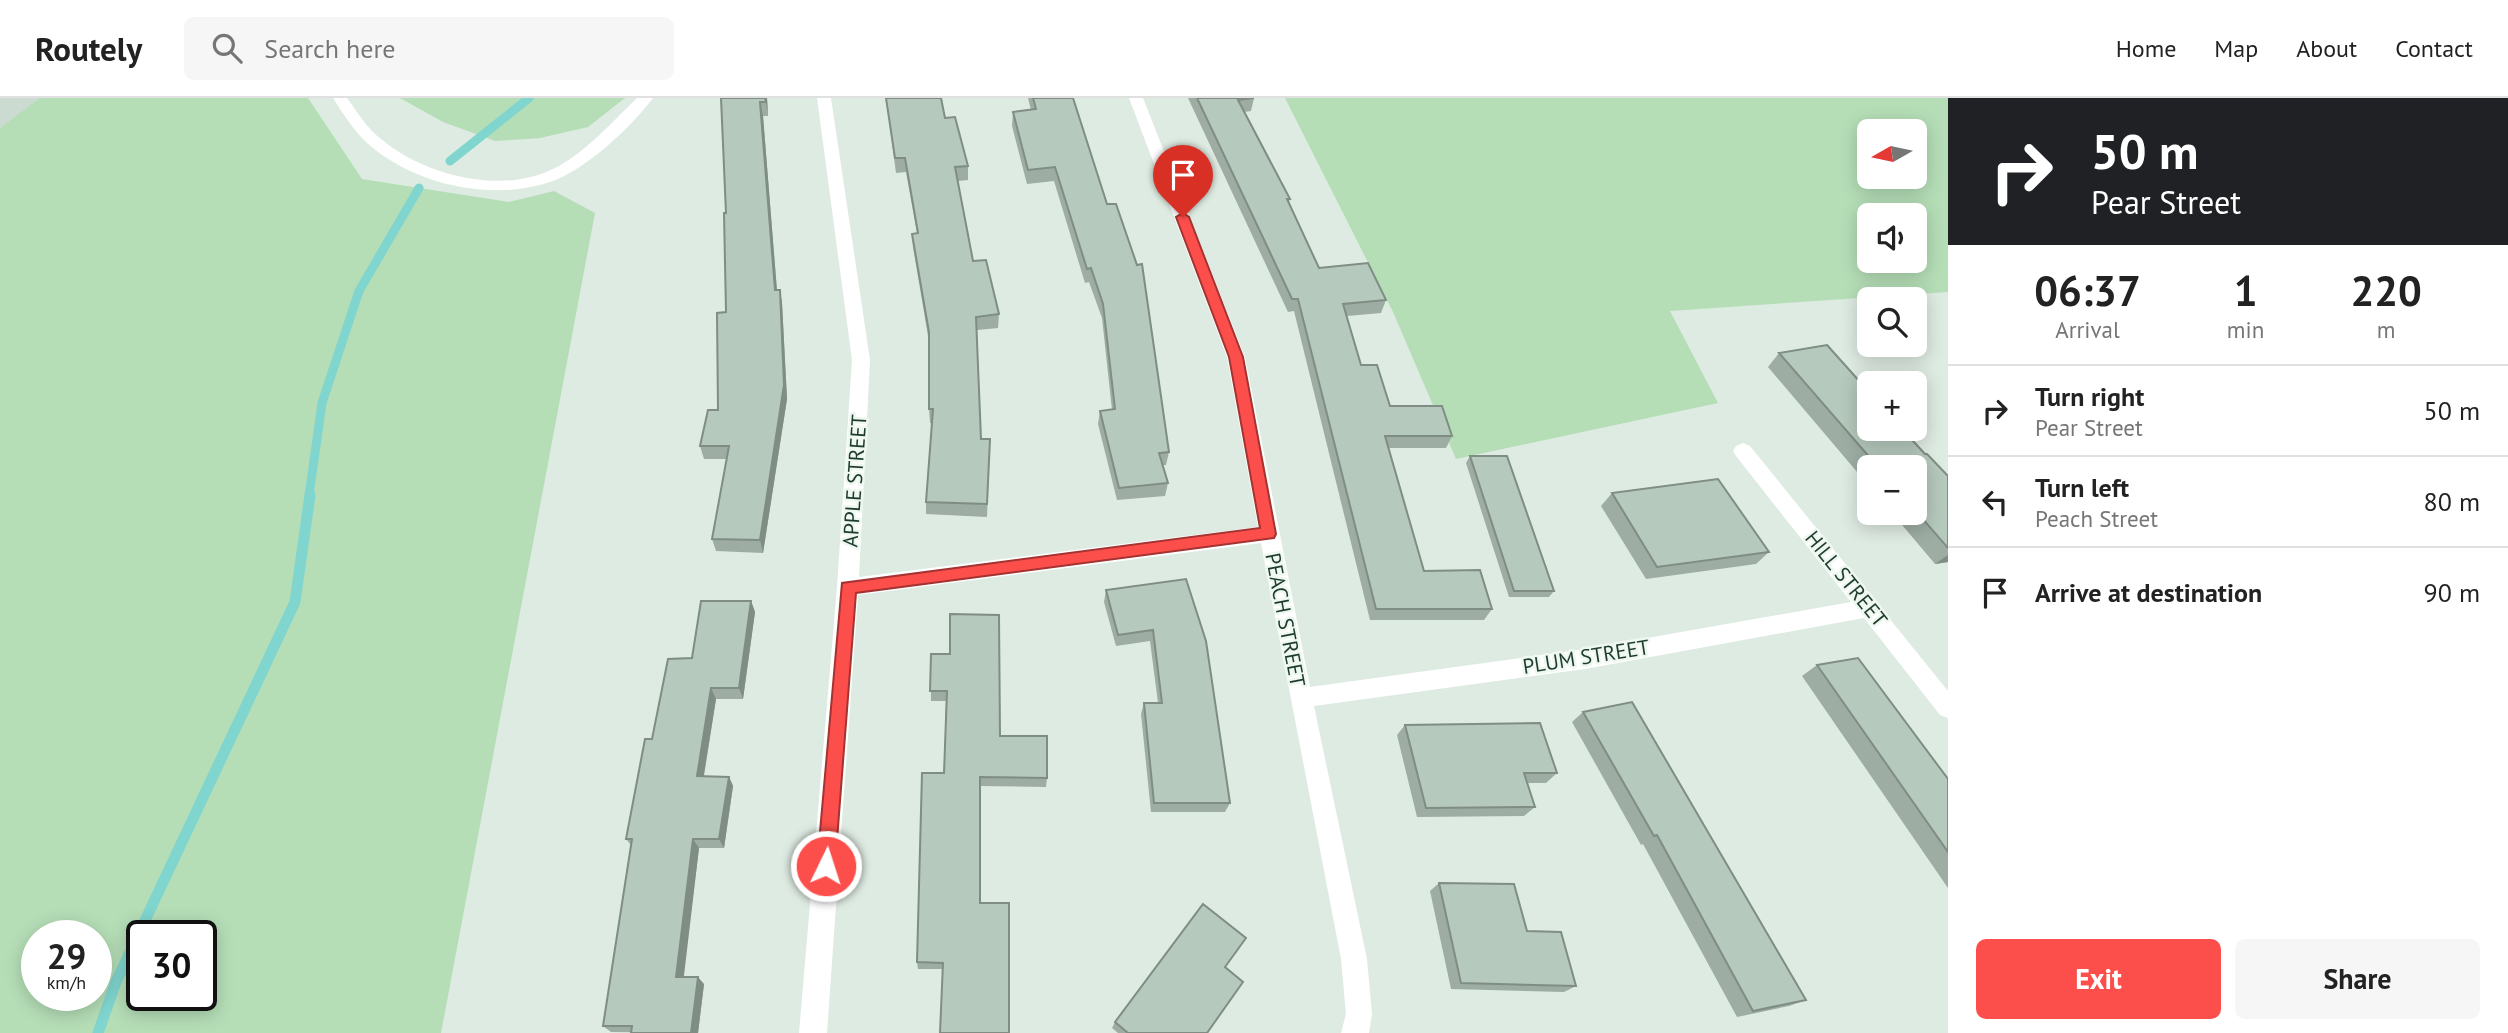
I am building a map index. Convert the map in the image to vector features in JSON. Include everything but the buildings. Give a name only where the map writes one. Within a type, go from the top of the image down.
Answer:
[{"type":"street","points":[[340,98],[360,127],[378,145],[420,168],[472,184],[515,184],[545,178],[584,155],[646,98]]},
{"type":"street","name":"APPLE STREET","points":[[813,1033],[848,587],[861,360],[824,98]]},
{"type":"street","name":"PEACH STREET","points":[[1136,98],[1230,336],[1241,378],[1268,534],[1354,959],[1359,1014],[1355,1033]]},
{"type":"street","name":"HILL STREET","points":[[1743,452],[1948,708]]},
{"type":"street","points":[[848,587],[1268,534]]},
{"type":"street","name":"PLUM STREET","points":[[1301,698],[1585,659],[1870,608]]},
{"type":"shaded area","points":[[0,98],[93,98],[0,153]]},
{"type":"green space","points":[[40,98],[308,98],[362,179],[509,202],[554,191],[595,213],[441,1033],[0,1033],[0,128]]},
{"type":"green space","points":[[400,98],[625,98],[588,127],[540,138],[495,141],[443,122]]},
{"type":"green space","points":[[1285,98],[1948,98],[1948,292],[1927,293],[1927,287],[1857,287],[1857,298],[1670,311],[1718,403],[1456,459],[1393,312]]},
{"type":"waterway","points":[[450,161],[529,98]]},
{"type":"waterway","points":[[309,496],[322,403],[359,291],[419,188]]},
{"type":"waterway","points":[[98,1033],[116,982],[295,602],[310,495]]},
{"type":"route","points":[[826,866],[848,587],[1268,534],[1236,357],[1183,217]]}]
